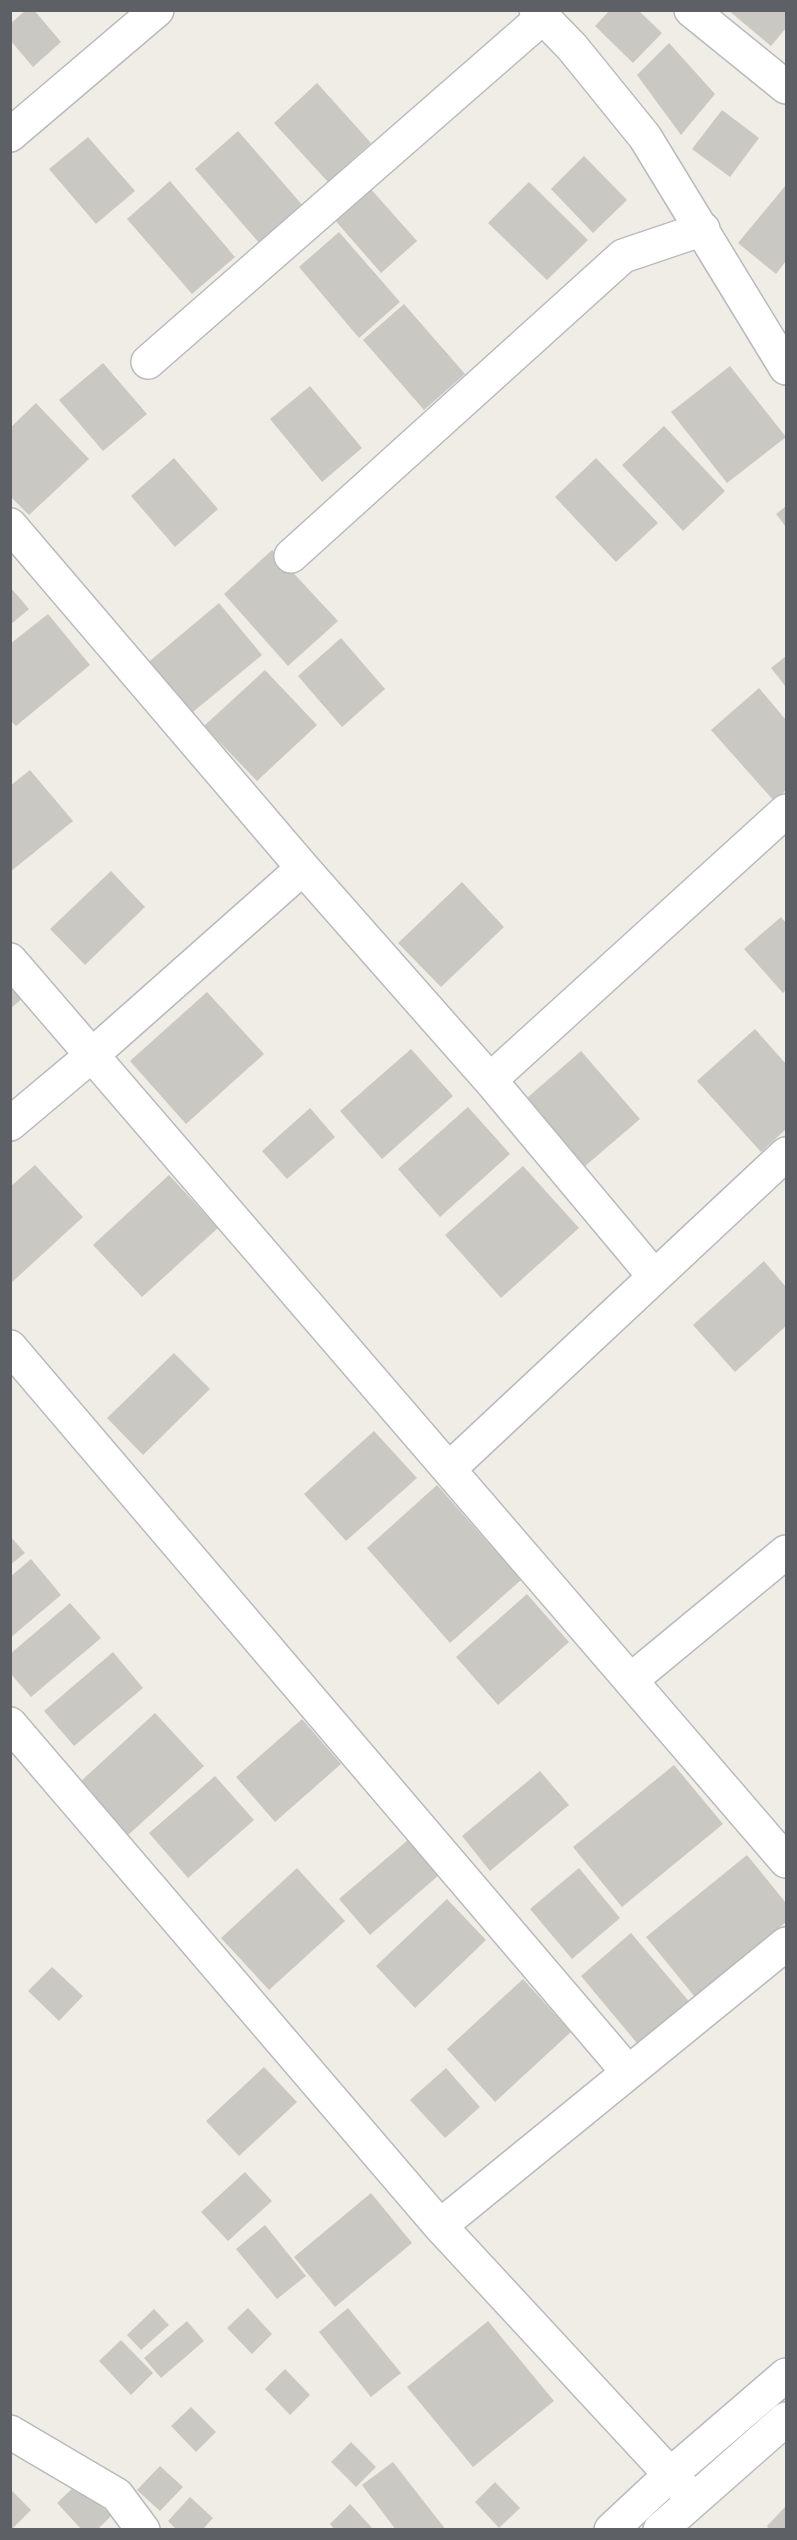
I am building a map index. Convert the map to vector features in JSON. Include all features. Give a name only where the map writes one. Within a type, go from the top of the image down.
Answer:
[{"type":"street","points":[[10,135],[157,10]]},
{"type":"street","points":[[691,10],[786,87]]},
{"type":"street","points":[[148,362],[540,14],[572,47],[645,138],[786,368]]},
{"type":"street","points":[[291,556],[623,256],[702,229]]},
{"type":"street","points":[[10,525],[303,868],[490,1080],[654,1276]]},
{"type":"street","points":[[490,1080],[786,811]]},
{"type":"street","points":[[10,1124],[92,1055],[303,868]]},
{"type":"street","points":[[10,960],[786,1861]]},
{"type":"street","points":[[449,1469],[786,1155]]},
{"type":"street","points":[[10,1347],[628,2072]]},
{"type":"street","points":[[631,1680],[786,1552]]},
{"type":"street","points":[[10,1724],[440,2226],[672,2473],[693,2499]]},
{"type":"street","points":[[440,2226],[786,1944]]},
{"type":"street","points":[[611,2529],[786,2374]]},
{"type":"street","points":[[660,2529],[786,2419]]},
{"type":"street","points":[[10,2432],[117,2495],[143,2529]]},
{"type":"building","points":[[26,10],[34,10],[61,42],[33,67],[10,40],[10,24]]},
{"type":"building","points":[[610,10],[638,10],[662,33],[633,63],[595,26]]},
{"type":"building","points":[[728,10],[786,10],[786,28],[771,46]]},
{"type":"building","points":[[669,43],[715,94],[681,135],[637,75]]},
{"type":"building","points":[[317,83],[371,143],[328,182],[274,123]]},
{"type":"building","points":[[722,110],[759,138],[730,177],[692,149]]},
{"type":"building","points":[[238,131],[304,207],[261,245],[195,169]]},
{"type":"building","points":[[88,137],[135,191],[96,224],[49,169]]},
{"type":"building","points":[[584,156],[627,200],[593,233],[551,189]]},
{"type":"building","points":[[170,181],[235,257],[192,294],[127,219]]},
{"type":"building","points":[[529,182],[588,240],[547,280],[488,223]]},
{"type":"building","points":[[786,185],[786,261],[776,274],[738,243]]},
{"type":"building","points":[[369,187],[417,241],[381,273],[333,218]]},
{"type":"building","points":[[339,232],[400,302],[359,338],[299,267]]},
{"type":"building","points":[[404,304],[465,374],[424,410],[363,340]]},
{"type":"building","points":[[103,363],[147,414],[103,451],[59,400]]},
{"type":"building","points":[[730,366],[786,437],[727,483],[671,412]]},
{"type":"building","points":[[310,386],[362,448],[322,482],[270,419]]},
{"type":"building","points":[[36,403],[89,459],[29,515],[10,496],[10,428]]},
{"type":"building","points":[[664,426],[725,491],[683,531],[622,465]]},
{"type":"building","points":[[174,458],[218,509],[175,547],[131,496]]},
{"type":"building","points":[[596,458],[658,523],[616,562],[555,497]]},
{"type":"building","points":[[786,506],[786,527],[776,514]]},
{"type":"building","points":[[272,550],[338,621],[288,666],[224,594]]},
{"type":"building","points":[[10,587],[29,609],[10,625]]},
{"type":"building","points":[[219,603],[262,655],[188,716],[145,665]]},
{"type":"building","points":[[48,614],[90,665],[16,726],[10,720],[10,644]]},
{"type":"building","points":[[341,638],[385,689],[342,727],[298,676]]},
{"type":"building","points":[[786,656],[786,687],[771,668]]},
{"type":"building","points":[[265,670],[317,725],[257,781],[204,726]]},
{"type":"building","points":[[759,688],[786,720],[786,790],[774,801],[711,730]]},
{"type":"building","points":[[30,770],[73,821],[10,872],[10,786]]},
{"type":"building","points":[[111,871],[145,907],[85,965],[50,929]]},
{"type":"building","points":[[462,882],[504,927],[441,987],[398,943]]},
{"type":"building","points":[[781,917],[786,923],[786,990],[783,993],[744,949]]},
{"type":"building","points":[[10,981],[24,997],[10,1009]]},
{"type":"building","points":[[207,992],[264,1054],[186,1124],[130,1061]]},
{"type":"building","points":[[755,1029],[786,1064],[786,1129],[761,1152],[697,1081]]},
{"type":"building","points":[[411,1049],[453,1096],[382,1159],[340,1111]]},
{"type":"building","points":[[581,1051],[640,1119],[577,1173],[519,1105]]},
{"type":"building","points":[[468,1107],[510,1154],[440,1217],[398,1169]]},
{"type":"building","points":[[310,1108],[335,1137],[287,1179],[262,1151]]},
{"type":"building","points":[[35,1165],[83,1217],[10,1284],[10,1187]]},
{"type":"building","points":[[523,1166],[579,1228],[501,1298],[445,1235]]},
{"type":"building","points":[[169,1175],[218,1228],[142,1297],[93,1245]]},
{"type":"building","points":[[764,1261],[786,1287],[786,1326],[735,1372],[693,1325]]},
{"type":"building","points":[[174,1353],[210,1389],[143,1455],[107,1418]]},
{"type":"building","points":[[374,1431],[417,1478],[346,1541],[304,1494]]},
{"type":"building","points":[[437,1485],[521,1580],[450,1643],[367,1548]]},
{"type":"building","points":[[10,1536],[25,1553],[10,1565]]},
{"type":"building","points":[[31,1559],[61,1595],[10,1638],[10,1577]]},
{"type":"building","points":[[527,1594],[569,1642],[498,1705],[456,1657]]},
{"type":"building","points":[[70,1603],[101,1638],[31,1697],[10,1673],[10,1654]]},
{"type":"building","points":[[113,1652],[143,1688],[74,1746],[44,1711]]},
{"type":"building","points":[[155,1713],[204,1766],[127,1836],[79,1783]]},
{"type":"building","points":[[302,1719],[341,1764],[275,1822],[236,1777]]},
{"type":"building","points":[[674,1765],[723,1824],[622,1907],[573,1847]]},
{"type":"building","points":[[540,1771],[569,1805],[490,1871],[462,1836]]},
{"type":"building","points":[[215,1776],[254,1820],[188,1878],[149,1833]]},
{"type":"building","points":[[408,1840],[439,1875],[370,1935],[339,1899]]},
{"type":"building","points":[[747,1855],[786,1903],[786,1922],[695,1997],[646,1937]]},
{"type":"building","points":[[297,1868],[345,1921],[269,1990],[221,1938]]},
{"type":"building","points":[[579,1868],[620,1918],[572,1959],[530,1909]]},
{"type":"building","points":[[447,1899],[486,1940],[415,2008],[376,1966]]},
{"type":"building","points":[[631,1933],[692,2005],[641,2048],[581,1976]]},
{"type":"building","points":[[52,1967],[83,1996],[59,2021],[28,1991]]},
{"type":"building","points":[[523,1979],[571,2032],[495,2102],[447,2049]]},
{"type":"building","points":[[264,2067],[297,2102],[239,2156],[206,2121]]},
{"type":"building","points":[[446,2068],[480,2107],[445,2138],[410,2100]]},
{"type":"building","points":[[245,2172],[272,2201],[228,2241],[201,2212]]},
{"type":"building","points":[[371,2193],[412,2243],[335,2307],[294,2257]]},
{"type":"building","points":[[265,2225],[306,2276],[277,2299],[236,2249]]},
{"type":"building","points":[[248,2308],[272,2334],[252,2354],[227,2328]]},
{"type":"building","points":[[348,2308],[401,2373],[371,2397],[319,2332]]},
{"type":"building","points":[[154,2309],[169,2325],[141,2350],[127,2335]]},
{"type":"building","points":[[187,2321],[204,2341],[161,2378],[144,2358]]},
{"type":"building","points":[[488,2321],[554,2401],[473,2467],[407,2387]]},
{"type":"building","points":[[121,2340],[153,2373],[131,2395],[99,2361]]},
{"type":"building","points":[[285,2369],[310,2395],[290,2415],[265,2389]]},
{"type":"building","points":[[191,2407],[216,2432],[196,2452],[171,2426]]},
{"type":"building","points":[[351,2442],[376,2467],[356,2487],[331,2462]]},
{"type":"building","points":[[393,2462],[446,2530],[396,2530],[362,2485]]},
{"type":"building","points":[[160,2466],[183,2487],[160,2511],[137,2490]]},
{"type":"building","points":[[79,2482],[111,2516],[97,2530],[82,2530],[57,2503]]},
{"type":"building","points":[[495,2482],[520,2508],[499,2528],[475,2502]]},
{"type":"building","points":[[10,2489],[31,2510],[11,2530],[10,2530]]},
{"type":"building","points":[[190,2497],[213,2518],[202,2530],[177,2530],[168,2521]]},
{"type":"building","points":[[350,2504],[374,2530],[335,2530],[330,2524]]},
{"type":"building","points":[[786,2506],[786,2530],[769,2530],[767,2526]]}]
